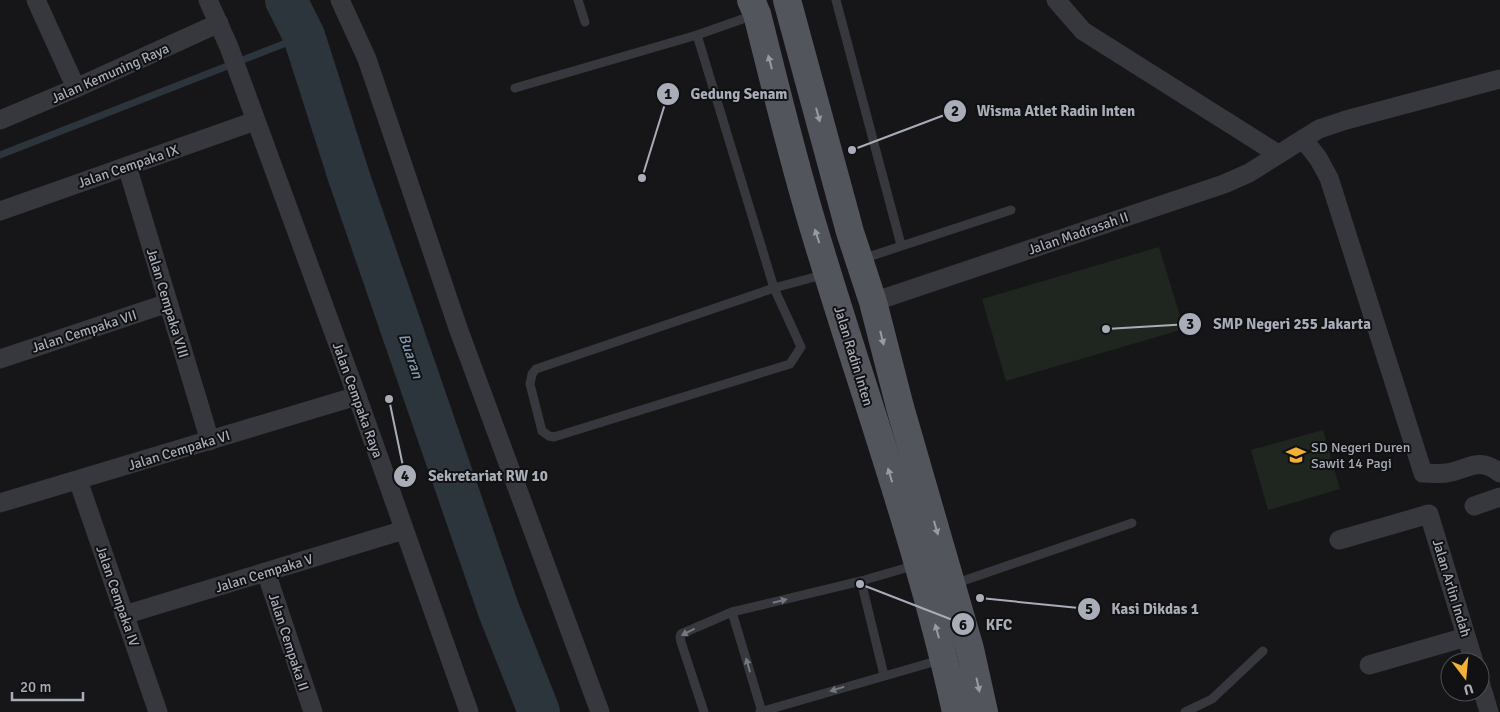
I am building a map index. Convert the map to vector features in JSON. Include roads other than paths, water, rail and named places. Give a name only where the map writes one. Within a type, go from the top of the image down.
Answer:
[{"type":"main road","points":[[754,7],[787,0],[859,260],[873,302],[900,408],[970,649],[984,712]]},
{"type":"main road","name":"Jalan Radin Inten","points":[[754,7],[813,226],[918,564],[944,659],[956,712]]},
{"type":"street","points":[[36,0],[76,88]]},
{"type":"street","name":"Jalan Cempaka Raya","points":[[208,0],[229,47],[357,396],[469,712]]},
{"type":"street","points":[[340,0],[367,59],[458,328],[600,712]]},
{"type":"street","points":[[1056,0],[1083,31],[1278,154]]},
{"type":"street","name":"Jalan Kemuning Raya","points":[[0,120],[76,88],[219,23]]},
{"type":"street","name":"Jalan Madrasah II","points":[[873,302],[1224,184],[1249,173],[1319,129],[1346,120],[1500,80]]},
{"type":"street","name":"Jalan Cempaka IX","points":[[0,211],[255,121]]},
{"type":"street","points":[[1303,139],[1318,158],[1329,178],[1422,473],[1447,473],[1479,463],[1492,466],[1500,473]]},
{"type":"street","name":"Jalan Cempaka VIII","points":[[127,166],[210,441]]},
{"type":"street","name":"Jalan Cempaka VII","points":[[0,359],[168,303]]},
{"type":"street","name":"Jalan Cempaka VI","points":[[0,503],[357,396]]},
{"type":"street","name":"Jalan Cempaka IV","points":[[78,480],[158,712]]},
{"type":"street","points":[[1474,506],[1500,497]]},
{"type":"street","name":"Jalan Arlin Indah","points":[[1339,540],[1430,514],[1471,652]]},
{"type":"street","name":"Jalan Cempaka V","points":[[124,615],[404,530]]},
{"type":"street","name":"Jalan Cempaka II","points":[[266,572],[313,712]]},
{"type":"street","points":[[1369,665],[1466,637]]},
{"type":"lane","points":[[578,0],[585,22]]},
{"type":"lane","points":[[836,0],[901,245]]},
{"type":"lane","points":[[515,88],[698,35],[754,7]]},
{"type":"lane","points":[[698,35],[774,288],[802,347],[794,361],[790,364],[554,437],[542,431],[530,384],[532,374],[536,369],[774,288],[828,273]]},
{"type":"lane","points":[[859,260],[1011,210]]},
{"type":"lane","points":[[952,585],[1132,522]]},
{"type":"lane","points":[[704,712],[680,635],[732,612],[861,581],[918,564]]},
{"type":"lane","points":[[861,581],[884,675]]},
{"type":"lane","points":[[732,612],[761,712],[944,659]]},
{"type":"lane","points":[[1185,712],[1212,699],[1263,651]]},
{"type":"waterway","name":"Buaran","points":[[286,0],[304,36],[349,177],[499,611],[539,712]]},
{"type":"waterway","points":[[0,155],[304,36]]},
{"type":"place","name":"Wisma Atlet Radin Inten","points":[[852,150]]},
{"type":"place","name":"Gedung Senam","points":[[642,178]]},
{"type":"place","name":"SMP Negeri 255 Jakarta","points":[[1106,329]]},
{"type":"place","name":"Sekretariat RW 10","points":[[389,399]]},
{"type":"place","name":"SD Negeri Duren Sawit 14 Pagi","points":[[1296,455]]},
{"type":"place","name":"KFC","points":[[860,584]]},
{"type":"place","name":"Kasi Dikdas 1","points":[[980,598]]}]
